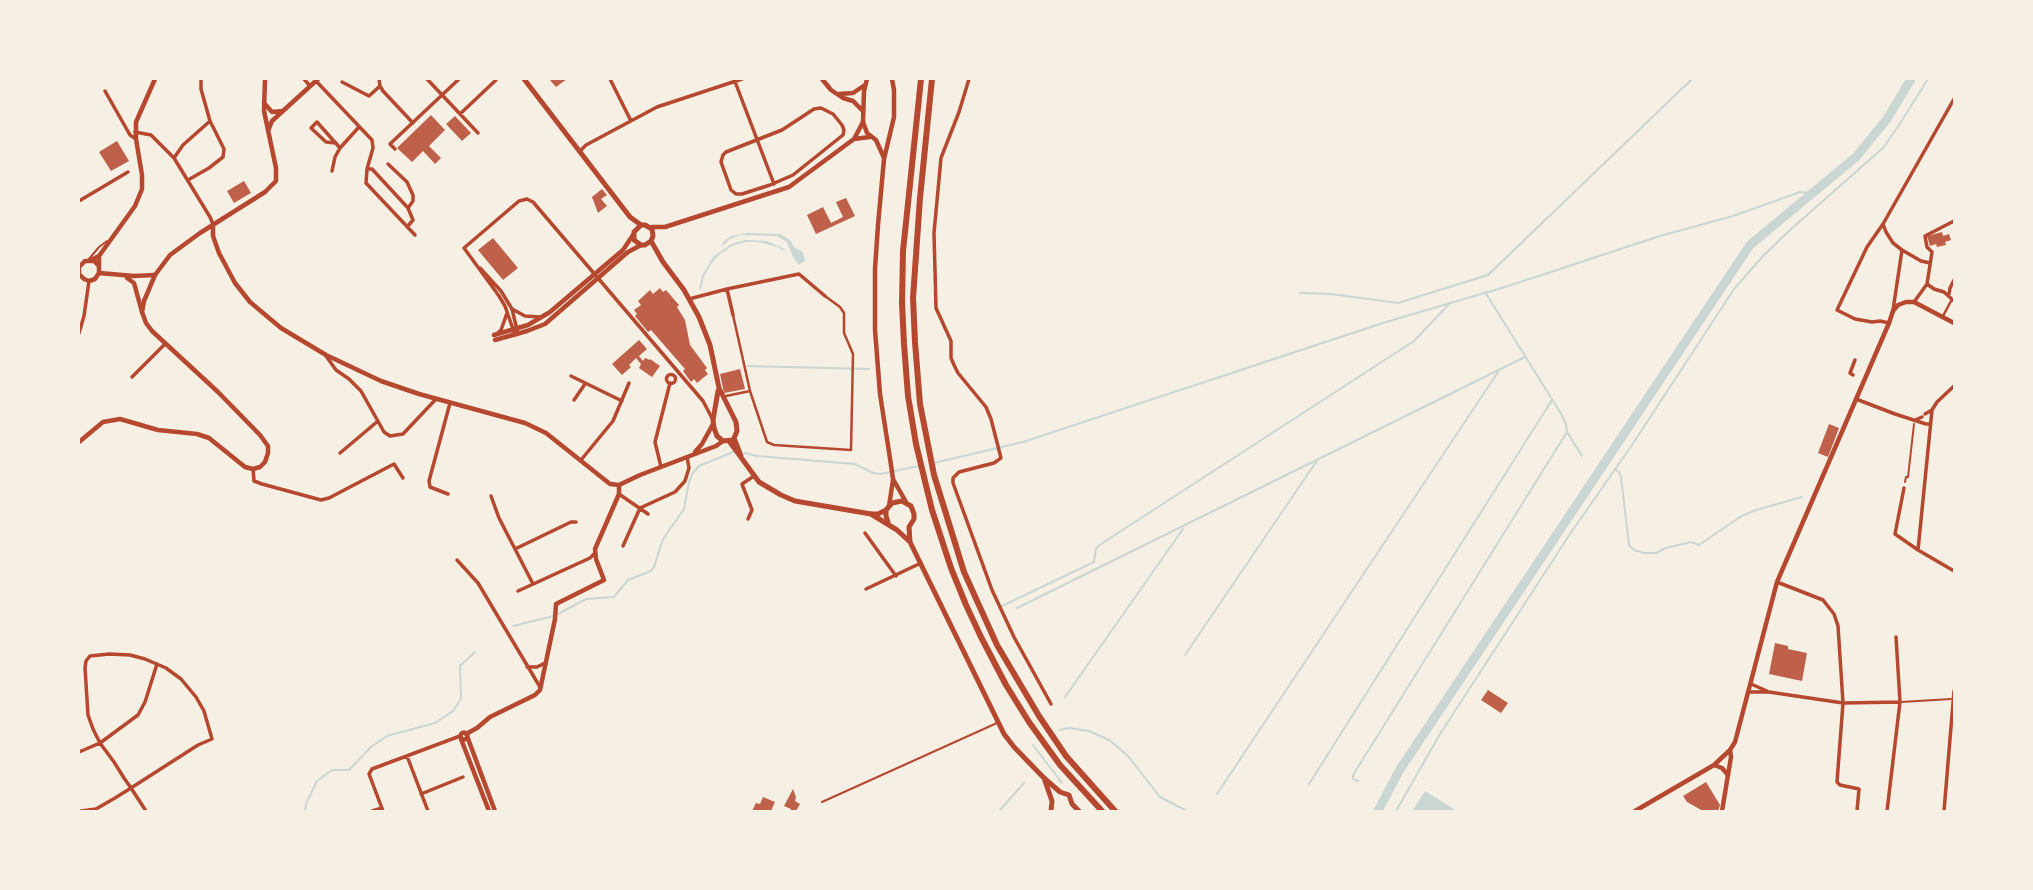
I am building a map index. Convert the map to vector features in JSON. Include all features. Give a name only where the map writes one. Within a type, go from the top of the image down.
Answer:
[{"type":"highway","points":[[921,79],[903,251],[902,303],[908,396],[923,477],[951,568],[981,638],[1029,722],[1060,765],[1102,811]]},
{"type":"highway","points":[[932,79],[913,298],[920,404],[929,456],[964,572],[997,645],[1059,746],[1115,811]]},
{"type":"main road","points":[[524,79],[630,217],[640,225],[649,227],[659,256],[689,299],[706,334],[722,397],[736,422],[737,431],[729,440]]},
{"type":"main road","points":[[630,217],[634,240],[659,256]]},
{"type":"main road","points":[[634,233],[640,225]]},
{"type":"main road","points":[[643,245],[652,239]]},
{"type":"main road","points":[[719,388],[713,420],[715,432],[729,440],[754,476],[766,487],[795,501],[871,514],[888,509],[897,501],[907,503],[913,510],[914,519],[909,527],[910,542],[998,723],[1014,747],[1060,792],[1069,795],[1072,804],[1079,811]]},
{"type":"main road","points":[[713,420],[720,409],[730,412]]},
{"type":"main road","points":[[888,509],[886,516],[889,524]]},
{"type":"main road","points":[[871,514],[889,524],[910,542]]},
{"type":"main road","points":[[897,530],[909,527]]},
{"type":"main road","points":[[1044,778],[1053,807]]},
{"type":"main road","points":[[1053,807],[1055,795],[1060,792]]},
{"type":"main road","points":[[1068,811],[1072,804]]},
{"type":"street","points":[[79,333],[85,311],[83,280],[79,267],[85,261],[99,256],[135,206],[142,190],[135,132],[137,118],[155,79]]},
{"type":"street","points":[[188,180],[223,157],[224,149],[210,121],[201,79]]},
{"type":"street","points":[[142,312],[150,285],[170,255],[273,185],[276,169],[265,123],[265,79]]},
{"type":"street","points":[[303,79],[310,86]]},
{"type":"street","points":[[379,79],[380,86],[413,123]]},
{"type":"street","points":[[427,79],[478,133]]},
{"type":"street","points":[[394,149],[390,144],[459,79]]},
{"type":"street","points":[[610,79],[631,121]]},
{"type":"street","points":[[580,151],[586,145],[657,107],[742,79]]},
{"type":"street","points":[[822,79],[834,93],[853,101],[863,111]]},
{"type":"street","points":[[649,227],[665,227],[783,190],[853,139],[863,122],[867,79]]},
{"type":"street","points":[[892,79],[894,117],[884,159],[875,269],[875,330],[880,394],[891,465],[894,479],[907,503]]},
{"type":"street","points":[[969,79],[960,112],[941,158],[934,233],[936,307],[951,341],[954,365],[986,407],[1000,454],[999,461],[959,471],[953,478],[953,483],[992,590],[1051,704]]},
{"type":"street","points":[[268,131],[272,121],[316,80],[372,139],[372,156],[366,183],[415,235]]},
{"type":"street","points":[[460,114],[496,80]]},
{"type":"street","points":[[735,80],[774,184]]},
{"type":"street","points":[[342,82],[369,96],[380,86]]},
{"type":"street","points":[[834,93],[850,94],[865,85]]},
{"type":"street","points":[[105,91],[130,135],[136,139]]},
{"type":"street","points":[[1889,324],[1855,318],[1837,310],[1867,247],[1954,99]]},
{"type":"street","points":[[264,103],[272,112],[283,111]]},
{"type":"street","points":[[821,108],[832,114],[842,125],[843,135],[793,175],[774,184],[736,194],[722,162],[723,155],[782,130],[814,109],[821,108]]},
{"type":"street","points":[[174,158],[183,145],[210,121]]},
{"type":"street","points":[[336,143],[326,142],[311,128],[317,122],[336,143],[340,148]]},
{"type":"street","points":[[863,122],[884,159]]},
{"type":"street","points":[[332,171],[332,164],[340,148],[359,127]]},
{"type":"street","points":[[135,132],[151,135],[174,158],[213,224],[214,236],[226,268],[250,302],[281,328],[326,355],[381,381],[525,423],[546,433],[610,484],[619,485],[729,440]]},
{"type":"street","points":[[853,139],[881,139],[890,133]]},
{"type":"street","points":[[388,164],[401,175],[411,190],[413,201],[408,208]]},
{"type":"street","points":[[367,169],[372,169],[408,208],[413,220],[407,227]]},
{"type":"street","points":[[79,201],[128,173]]},
{"type":"street","points":[[515,331],[510,310],[465,247],[519,201],[527,199],[533,202],[703,401],[713,420],[702,444],[689,456],[685,481],[675,492],[640,508],[623,546]]},
{"type":"street","points":[[1914,302],[1927,284],[1932,252],[1927,247],[1925,236],[1954,221]]},
{"type":"street","points":[[1883,223],[1893,243],[1930,263]]},
{"type":"street","points":[[652,239],[665,227]]},
{"type":"street","points":[[495,336],[536,328],[552,319],[623,250],[634,233]]},
{"type":"street","points":[[515,331],[544,316],[628,252],[643,245]]},
{"type":"street","points":[[1635,811],[1713,765],[1730,750],[1738,734],[1777,582],[1889,324],[1902,250]]},
{"type":"street","points":[[83,280],[95,279],[99,269],[99,256]]},
{"type":"street","points":[[85,261],[134,282],[150,285]]},
{"type":"street","points":[[689,299],[727,289],[799,274],[840,307],[844,313],[844,333],[853,354],[850,450],[769,444],[750,391],[727,289]]},
{"type":"street","points":[[120,275],[155,275]]},
{"type":"street","points":[[134,276],[150,285]]},
{"type":"street","points":[[1943,316],[1953,298],[1950,288],[1954,280]]},
{"type":"street","points":[[79,442],[103,422],[120,419],[158,430],[209,438],[237,462],[253,469],[265,462],[268,446],[260,435],[146,323],[134,282]]},
{"type":"street","points":[[1927,284],[1953,298]]},
{"type":"street","points":[[1893,311],[1898,305],[1914,302],[1954,323]]},
{"type":"street","points":[[510,310],[525,316],[544,316]]},
{"type":"street","points":[[495,336],[501,330],[510,310]]},
{"type":"street","points":[[79,313],[85,311]]},
{"type":"street","points":[[132,377],[165,344]]},
{"type":"street","points":[[326,355],[336,370],[361,391],[384,432],[390,436],[403,434],[436,399]]},
{"type":"street","points":[[1853,374],[1850,373],[1855,360]]},
{"type":"street","points":[[670,383],[666,380],[668,375],[674,375],[675,380]]},
{"type":"street","points":[[571,376],[622,401]]},
{"type":"street","points":[[661,467],[655,442],[670,383],[675,380],[685,382]]},
{"type":"street","points":[[581,460],[613,421],[629,383]]},
{"type":"street","points":[[575,400],[585,384]]},
{"type":"street","points":[[1918,550],[1932,411],[1937,402],[1954,386]]},
{"type":"street","points":[[722,397],[750,391]]},
{"type":"street","points":[[1856,399],[1925,424]]},
{"type":"street","points":[[448,494],[430,487],[429,481],[450,403]]},
{"type":"street","points":[[1915,420],[1932,411]]},
{"type":"street","points":[[1924,415],[1929,415],[1931,420]]},
{"type":"street","points":[[1924,415],[1921,421],[1930,429]]},
{"type":"street","points":[[1925,424],[1931,420]]},
{"type":"street","points":[[340,453],[378,421]]},
{"type":"street","points":[[253,469],[254,481],[321,500],[394,464],[403,478]]},
{"type":"street","points":[[748,519],[752,510],[741,484],[754,476]]},
{"type":"street","points":[[888,509],[894,479]]},
{"type":"street","points":[[518,592],[590,558],[619,494],[619,485]]},
{"type":"street","points":[[1904,488],[1895,534],[1954,572]]},
{"type":"street","points":[[619,494],[648,514]]},
{"type":"street","points":[[491,496],[499,518],[533,584]]},
{"type":"street","points":[[515,549],[576,522]]},
{"type":"street","points":[[865,533],[896,576]]},
{"type":"street","points":[[372,811],[382,809],[369,774],[372,769],[461,737],[464,740],[490,717],[535,695],[540,688],[555,608],[559,601],[604,580],[595,552]]},
{"type":"street","points":[[457,560],[478,583],[540,688]]},
{"type":"street","points":[[866,589],[920,563]]},
{"type":"street","points":[[1777,582],[1823,600],[1839,626],[1843,703],[1837,782],[1859,789],[1857,811]]},
{"type":"street","points":[[1887,811],[1900,702],[1896,637]]},
{"type":"street","points":[[81,811],[96,809],[131,789],[198,745],[212,739],[204,711],[181,678],[157,664],[130,655],[109,654],[90,656],[86,661],[88,715],[100,743],[131,789],[146,811]]},
{"type":"street","points":[[527,667],[537,667],[545,663]]},
{"type":"street","points":[[79,752],[100,743],[138,715],[157,664]]},
{"type":"street","points":[[1751,684],[1769,692]]},
{"type":"street","points":[[1944,811],[1954,691]]},
{"type":"street","points":[[1749,692],[1769,692],[1843,703],[1900,702]]},
{"type":"street","points":[[467,735],[491,811]]},
{"type":"street","points":[[461,737],[491,811]]},
{"type":"street","points":[[1722,811],[1730,750]]},
{"type":"street","points":[[407,756],[428,811]]},
{"type":"street","points":[[1713,765],[1722,768],[1727,775]]},
{"type":"street","points":[[421,794],[463,777]]},
{"type":"lane","points":[[85,261],[111,239]]},
{"type":"lane","points":[[1900,702],[1953,699]]},
{"type":"lane","points":[[822,802],[998,723]]},
{"type":"path","points":[[1904,488],[1908,477],[1915,420]]},
{"type":"shaded area","points":[[747,233],[780,234],[803,252],[805,261],[799,265],[787,242],[777,236],[740,235],[720,248],[731,236]]},
{"type":"shaded area","points":[[745,240],[767,241],[786,250],[759,242],[732,246],[711,264],[699,290],[702,276],[713,257],[731,244]]},
{"type":"shaded area","points":[[1425,791],[1457,811],[1413,810]]},
{"type":"building","points":[[549,79],[567,79],[556,87]]},
{"type":"building","points":[[431,115],[445,130],[429,146],[441,158],[435,164],[423,151],[412,162],[397,148]]},
{"type":"building","points":[[455,116],[471,133],[462,141],[446,124]]},
{"type":"building","points":[[117,141],[129,161],[111,171],[99,152]]},
{"type":"building","points":[[244,181],[251,193],[234,203],[227,191]]},
{"type":"building","points":[[602,189],[607,195],[601,199],[607,206],[598,213],[592,197]]},
{"type":"building","points":[[846,198],[855,216],[816,234],[807,215],[823,207],[831,223],[843,217],[836,202]]},
{"type":"building","points":[[1942,232],[1943,236],[1949,234],[1951,240],[1945,242],[1946,245],[1930,246],[1927,236]]},
{"type":"building","points":[[493,238],[518,268],[503,280],[478,250]]},
{"type":"building","points":[[660,288],[663,292],[666,290],[679,305],[677,307],[685,320],[690,345],[707,368],[705,370],[708,374],[697,383],[694,379],[691,382],[683,371],[685,369],[635,316],[637,314],[634,310],[641,305],[638,301],[650,290],[653,294]]},
{"type":"building","points":[[639,340],[647,349],[639,356],[643,361],[645,358],[650,359],[660,366],[652,377],[639,368],[641,364],[636,358],[622,375],[612,364]]},
{"type":"building","points":[[740,369],[745,389],[724,393],[720,374]]},
{"type":"building","points":[[1829,424],[1839,428],[1828,457],[1818,453]]},
{"type":"building","points":[[1775,643],[1807,653],[1802,681],[1769,674]]},
{"type":"building","points":[[1488,690],[1508,703],[1501,713],[1481,700]]},
{"type":"building","points":[[1706,782],[1720,805],[1718,811],[1703,811],[1687,802],[1683,796]]},
{"type":"building","points":[[793,789],[795,801],[800,804],[796,811],[790,811],[791,809],[784,806]]},
{"type":"building","points":[[763,797],[775,802],[771,811],[752,811],[756,803],[760,804]]},
{"type":"waterway","points":[[1300,293],[1331,294],[1398,303],[1488,275],[1692,79]]},
{"type":"waterway","points":[[1378,811],[1399,771],[1750,245],[1856,157],[1887,119],[1911,79]]},
{"type":"waterway","points":[[1396,811],[1440,734],[1734,289],[1790,230],[1883,148],[1928,79]]},
{"type":"waterway","points":[[934,463],[1023,442],[1386,322],[1505,287],[1660,236],[1733,216],[1800,192],[1807,193],[1808,196]]},
{"type":"waterway","points":[[1485,292],[1560,412],[1567,432],[1582,456]]},
{"type":"waterway","points":[[1002,606],[1094,562],[1096,548],[1101,544],[1414,341],[1450,303]]},
{"type":"waterway","points":[[1017,608],[1525,357]]},
{"type":"waterway","points":[[747,366],[869,369]]},
{"type":"waterway","points":[[1217,794],[1498,372]]},
{"type":"waterway","points":[[1309,784],[1552,400]]},
{"type":"waterway","points":[[1358,781],[1353,779],[1353,775],[1567,432]]},
{"type":"waterway","points":[[558,614],[586,599],[614,597],[628,580],[651,571],[663,539],[684,509],[693,473],[699,466],[733,452]]},
{"type":"waterway","points":[[745,453],[855,464],[880,474],[919,466]]},
{"type":"waterway","points":[[1185,655],[1318,459]]},
{"type":"waterway","points":[[1615,469],[1621,477],[1629,545],[1644,553],[1656,553],[1691,542],[1699,545],[1740,517],[1802,497]]},
{"type":"waterway","points":[[1065,697],[1183,529]]},
{"type":"waterway","points":[[513,626],[553,616]]},
{"type":"waterway","points":[[305,811],[317,781],[332,770],[349,770],[371,747],[387,736],[435,723],[453,711],[461,699],[460,666],[475,652]]},
{"type":"waterway","points":[[1060,730],[1069,728],[1089,731],[1109,740],[1127,755],[1160,797],[1187,811]]},
{"type":"waterway","points":[[1033,745],[1062,783]]},
{"type":"waterway","points":[[999,811],[1024,783]]}]
